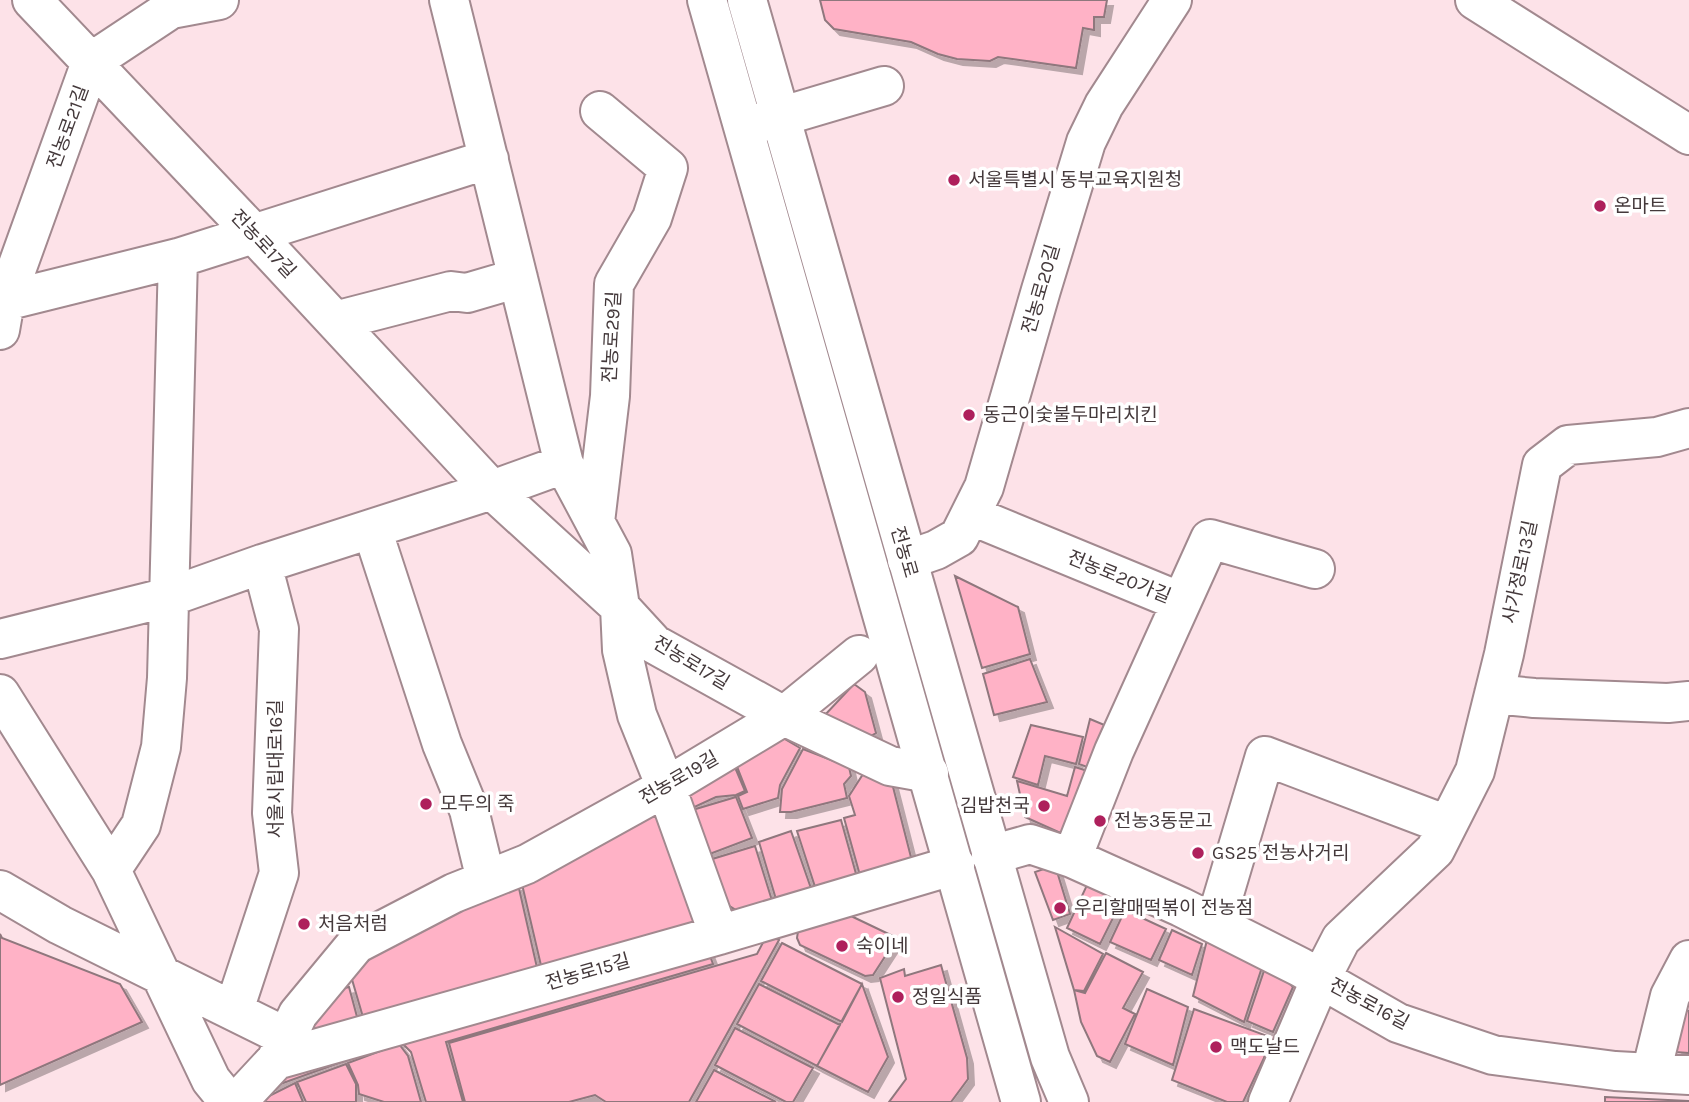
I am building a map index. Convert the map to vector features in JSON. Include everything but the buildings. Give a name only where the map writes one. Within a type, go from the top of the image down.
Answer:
[{"type":"street","name":"전농로17길","points":[[32,0],[255,234],[492,490],[620,607],[653,644],[784,716],[890,766],[929,773]]},
{"type":"street","name":"전농로21길","points":[[2,309],[91,62],[171,9],[219,0]]},
{"type":"street","points":[[449,0],[564,464],[612,554],[620,607],[622,650],[637,715],[719,935]]},
{"type":"street","name":"전농로","points":[[707,0],[955,865],[1013,1091]]},
{"type":"street","name":"전농로","points":[[747,0],[1050,1057],[1069,1102]]},
{"type":"street","name":"전농로20길","points":[[907,561],[936,550],[959,537],[984,487],[1086,142],[1119,79],[1172,0]]},
{"type":"street","points":[[1475,0],[1689,135]]},
{"type":"street","points":[[744,127],[884,86]]},
{"type":"street","name":"전농로29길","points":[[595,523],[610,396],[614,284],[652,218],[668,168],[600,111]]},
{"type":"street","points":[[2,309],[178,258],[489,159]]},
{"type":"street","points":[[111,870],[141,825],[161,747],[167,678],[178,258]]},
{"type":"street","points":[[335,321],[451,291],[467,293],[518,278]]},
{"type":"street","name":"사가정로13길","points":[[1268,1102],[1321,978],[1341,939],[1435,850],[1475,771],[1542,465],[1568,445],[1686,432]]},
{"type":"street","points":[[0,639],[169,597],[564,464]]},
{"type":"street","name":"전농로20가길","points":[[970,515],[1181,602],[1210,539],[1315,569]]},
{"type":"street","points":[[372,529],[442,744],[469,810],[486,880]]},
{"type":"street","name":"서울시립대로16길","points":[[234,1010],[279,873],[272,813],[279,629],[262,564]]},
{"type":"street","points":[[1072,858],[1114,751],[1181,602]]},
{"type":"street","name":"전농로19길","points":[[281,1049],[299,1014],[356,944],[454,892],[527,864],[666,787],[784,716],[859,654]]},
{"type":"street","points":[[0,694],[111,870],[211,1080],[229,1102]]},
{"type":"street","points":[[1494,694],[1668,704],[1689,701]]},
{"type":"street","points":[[1215,924],[1265,756],[1447,825]]},
{"type":"street","name":"전농로16길","points":[[991,855],[1030,844],[1072,858],[1215,924],[1321,978],[1398,1023],[1493,1055],[1615,1071],[1689,1075]]},
{"type":"street","name":"전농로15길","points":[[281,1049],[719,935],[955,865]]},
{"type":"street","points":[[0,890],[60,925],[234,1010],[281,1049],[237,1102]]},
{"type":"street","points":[[1651,1073],[1670,996],[1689,960]]},
{"type":"street","points":[[1050,1057],[1096,1102]]},
{"type":"place","name":"서울특별시 동부교육지원청","points":[[954,180]]},
{"type":"place","name":"온마트","points":[[1600,206]]},
{"type":"place","name":"동근이숯불두마리치킨","points":[[969,415]]},
{"type":"place","name":"모두의 죽","points":[[426,804]]},
{"type":"place","name":"김밥천국","points":[[1044,806]]},
{"type":"place","name":"전농3동문고","points":[[1100,821]]},
{"type":"place","name":"GS25 전농사거리","points":[[1198,853]]},
{"type":"place","name":"우리할매떡볶이 전농점","points":[[1060,908]]},
{"type":"place","name":"처음처럼","points":[[304,924]]},
{"type":"place","name":"숙이네","points":[[842,946]]},
{"type":"place","name":"정일식품","points":[[898,997]]},
{"type":"place","name":"맥도날드","points":[[1216,1047]]}]
